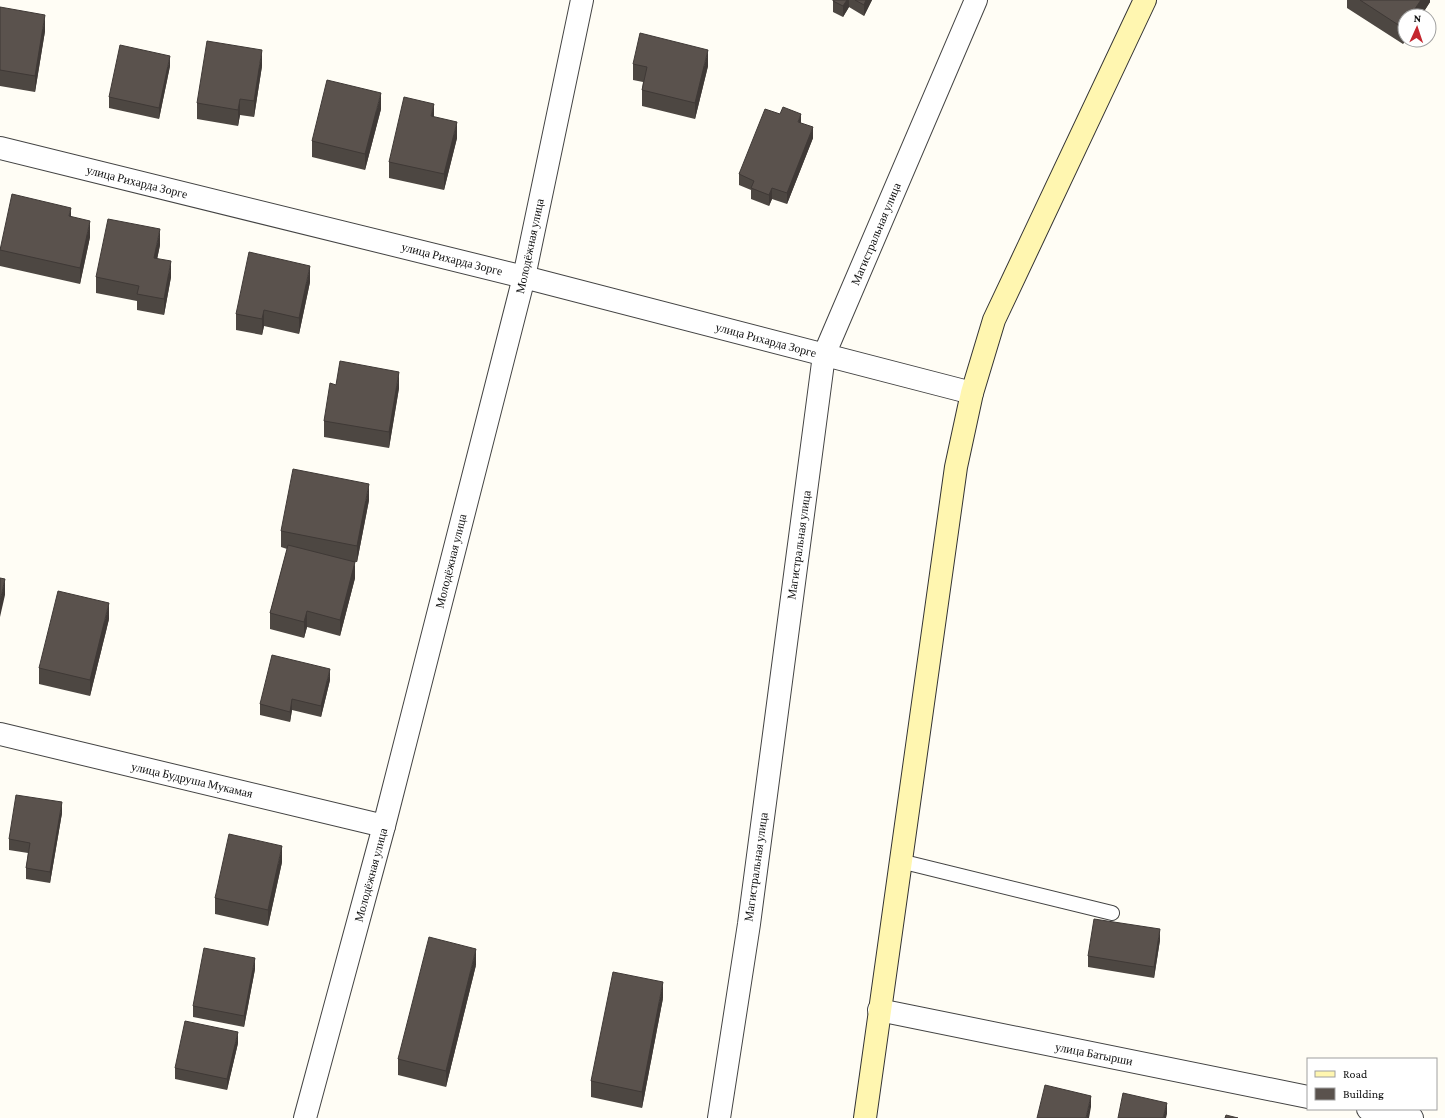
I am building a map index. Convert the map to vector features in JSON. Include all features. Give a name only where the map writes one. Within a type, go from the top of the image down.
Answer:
[{"type":"main road","points":[[865,1118],[956,467],[972,393],[994,320],[1145,0]]},
{"type":"street","name":"Молодёжная улица","points":[[306,1118],[384,826],[524,277],[582,0]]},
{"type":"street","name":"Магистральная улица","points":[[719,1118],[750,916],[824,355],[976,0]]},
{"type":"street","name":"улица Рихарда Зорге","points":[[0,148],[524,277],[972,393]]},
{"type":"street","name":"улица Будруша Мукамая","points":[[0,734],[384,826]]},
{"type":"street","name":"улица Батырши","points":[[879,1010],[1307,1097]]},
{"type":"street","points":[[1373,1110],[1412,1118]]},
{"type":"lane","points":[[900,861],[1112,913]]},
{"type":"building","points":[[833,0],[847,0],[843,6]]},
{"type":"building","points":[[855,0],[866,0],[864,5]]},
{"type":"building","points":[[1360,0],[1421,0],[1416,8],[1397,8],[1397,24]]},
{"type":"building","points":[[0,7],[45,15],[35,76],[0,70]]},
{"type":"building","points":[[640,33],[708,50],[695,103],[642,90],[647,67],[633,64]]},
{"type":"building","points":[[207,41],[262,50],[254,101],[240,99],[238,110],[197,103]]},
{"type":"building","points":[[120,45],[170,56],[159,108],[109,97]]},
{"type":"building","points":[[327,80],[381,93],[365,154],[312,141]]},
{"type":"building","points":[[404,97],[434,104],[431,116],[457,122],[444,174],[389,162]]},
{"type":"building","points":[[783,107],[801,114],[798,122],[813,127],[787,193],[772,188],[769,195],[751,188],[754,181],[739,174],[765,109],[780,114]]},
{"type":"building","points":[[12,194],[71,208],[69,216],[90,221],[80,268],[0,250]]},
{"type":"building","points":[[108,219],[160,229],[154,258],[171,261],[164,299],[137,294],[139,286],[96,277]]},
{"type":"building","points":[[249,252],[310,266],[299,318],[264,310],[262,319],[236,314]]},
{"type":"building","points":[[340,361],[399,372],[389,432],[324,421],[330,383],[336,385]]},
{"type":"building","points":[[293,469],[369,484],[357,546],[281,531]]},
{"type":"building","points":[[288,545],[355,562],[340,620],[307,611],[304,622],[270,613]]},
{"type":"building","points":[[0,578],[5,579],[0,601]]},
{"type":"building","points":[[58,591],[109,603],[90,680],[39,668]]},
{"type":"building","points":[[272,655],[330,669],[321,706],[292,699],[290,712],[260,704]]},
{"type":"building","points":[[16,795],[62,802],[50,872],[26,868],[30,843],[9,839]]},
{"type":"building","points":[[229,834],[282,846],[268,910],[215,898]]},
{"type":"building","points":[[1094,919],[1160,929],[1154,967],[1088,956]]},
{"type":"building","points":[[429,937],[476,949],[446,1071],[398,1059]]},
{"type":"building","points":[[204,948],[255,958],[244,1016],[193,1006]]},
{"type":"building","points":[[613,972],[663,982],[642,1092],[591,1081]]},
{"type":"building","points":[[185,1021],[238,1032],[227,1079],[175,1068]]},
{"type":"building","points":[[1045,1085],[1091,1096],[1086,1118],[1037,1118]]},
{"type":"building","points":[[1123,1093],[1167,1103],[1163,1118],[1118,1118]]},
{"type":"building","points":[[1226,1115],[1238,1118],[1225,1118]]}]
